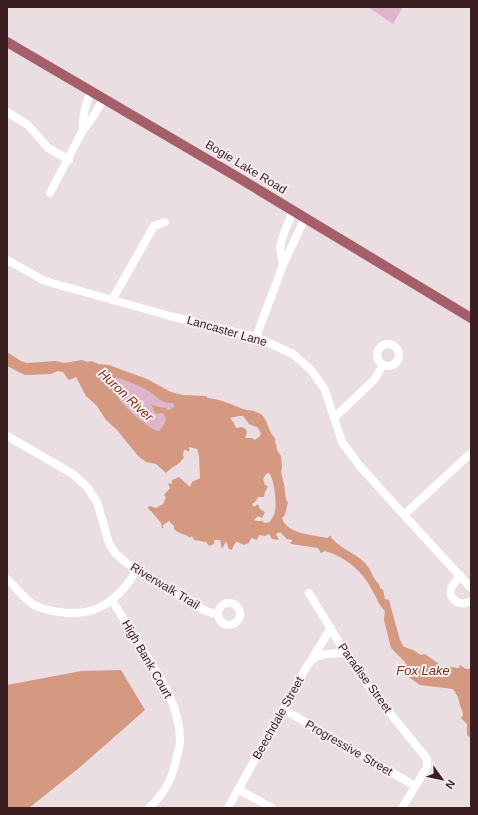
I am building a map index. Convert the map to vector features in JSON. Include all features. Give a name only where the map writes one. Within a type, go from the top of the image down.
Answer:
[{"type":"main road","name":"Bogie Lake Road","points":[[7,42],[293,210],[471,318]]},
{"type":"street","points":[[84,130],[82,119],[91,91]]},
{"type":"street","points":[[50,193],[84,130],[104,98]]},
{"type":"street","points":[[7,112],[28,125],[48,148],[69,160]]},
{"type":"street","points":[[283,265],[280,247],[293,210]]},
{"type":"street","points":[[256,337],[283,265],[305,218]]},
{"type":"street","points":[[112,300],[154,226],[165,222]]},
{"type":"street","name":"Lancaster Lane","points":[[7,260],[45,281],[256,337],[293,354],[312,371],[325,390],[342,442],[404,515],[471,588]]},
{"type":"street","points":[[334,418],[374,380],[383,365]]},
{"type":"street","name":"Riverwalk Trail","points":[[7,436],[73,474],[87,487],[97,502],[109,543],[121,558],[136,571],[206,611],[218,615]]},
{"type":"street","points":[[404,515],[471,453]]},
{"type":"street","points":[[7,579],[32,604],[54,612],[68,614],[96,610],[112,600],[128,585],[136,571]]},
{"type":"street","points":[[460,576],[451,588],[451,596],[453,600],[462,604],[471,601]]},
{"type":"street","name":"Paradise Street","points":[[310,593],[346,654],[370,688],[427,759],[427,767],[416,786]]},
{"type":"street","name":"High Bank Court","points":[[112,600],[170,695],[178,725],[180,740],[173,772],[166,788],[149,808]]},
{"type":"street","name":"Beechdale Street","points":[[228,808],[303,672],[314,657],[331,628]]},
{"type":"street","points":[[314,657],[326,654],[346,654]]},
{"type":"street","name":"Progressive Street","points":[[283,709],[416,786]]},
{"type":"street","points":[[402,808],[416,786]]},
{"type":"street","points":[[238,789],[272,808]]},
{"type":"shaded area","points":[[368,7],[403,7],[393,24]]},
{"type":"shaded area","points":[[115,377],[143,387],[165,402],[173,403],[174,407],[169,410],[152,404],[159,413],[162,413],[165,417],[164,424],[159,431],[144,423],[122,402],[118,394]]},
{"type":"water","name":"Fox Lake","points":[[7,352],[27,363],[55,361],[64,363],[82,360],[88,362],[91,361],[109,365],[147,379],[171,392],[183,395],[206,396],[208,398],[261,414],[265,418],[271,433],[275,438],[277,450],[281,456],[281,472],[286,500],[288,502],[285,515],[282,518],[285,523],[295,531],[308,535],[328,538],[330,535],[337,543],[365,563],[379,584],[380,588],[383,590],[385,599],[389,600],[400,640],[404,647],[421,655],[425,654],[442,666],[459,668],[460,665],[466,669],[471,669],[471,738],[467,735],[467,724],[461,718],[463,715],[462,709],[458,697],[453,689],[420,685],[410,678],[405,662],[391,648],[384,620],[385,611],[363,576],[352,565],[325,551],[321,553],[318,548],[291,544],[290,542],[292,542],[292,540],[287,539],[280,532],[276,534],[279,540],[272,539],[269,534],[265,536],[259,535],[257,540],[251,538],[249,543],[244,545],[236,542],[232,550],[229,549],[226,541],[222,549],[220,540],[215,540],[214,544],[209,546],[206,542],[194,540],[192,536],[190,538],[176,531],[174,526],[169,521],[163,525],[162,528],[161,523],[148,507],[150,506],[156,508],[163,504],[166,497],[164,495],[170,488],[168,483],[172,484],[172,480],[179,477],[190,487],[192,482],[200,478],[199,456],[197,449],[189,447],[189,452],[184,450],[184,457],[182,460],[166,473],[156,464],[146,462],[138,456],[117,430],[106,420],[97,406],[86,396],[76,377],[69,380],[63,372],[58,371],[51,374],[25,375],[7,366]],"holes":[[[116,377],[142,387],[164,402],[173,403],[174,407],[169,410],[166,409],[167,408],[151,404],[156,414],[162,413],[165,417],[164,424],[159,431],[144,423],[120,400],[114,379]],[[243,416],[249,424],[257,427],[261,433],[260,436],[255,440],[252,438],[245,438],[247,433],[246,429],[242,427],[236,428],[230,418]],[[269,473],[271,476],[275,491],[276,508],[270,522],[265,523],[254,520],[258,516],[262,518],[265,512],[260,509],[258,504],[254,507],[252,504],[258,497],[264,497],[268,486],[265,485],[263,479],[266,474]]]},
{"type":"water","points":[[121,670],[145,710],[79,768],[29,808],[7,808],[7,685],[81,671]]},
{"type":"water label","name":"Huron River","points":[[126,395]]}]
